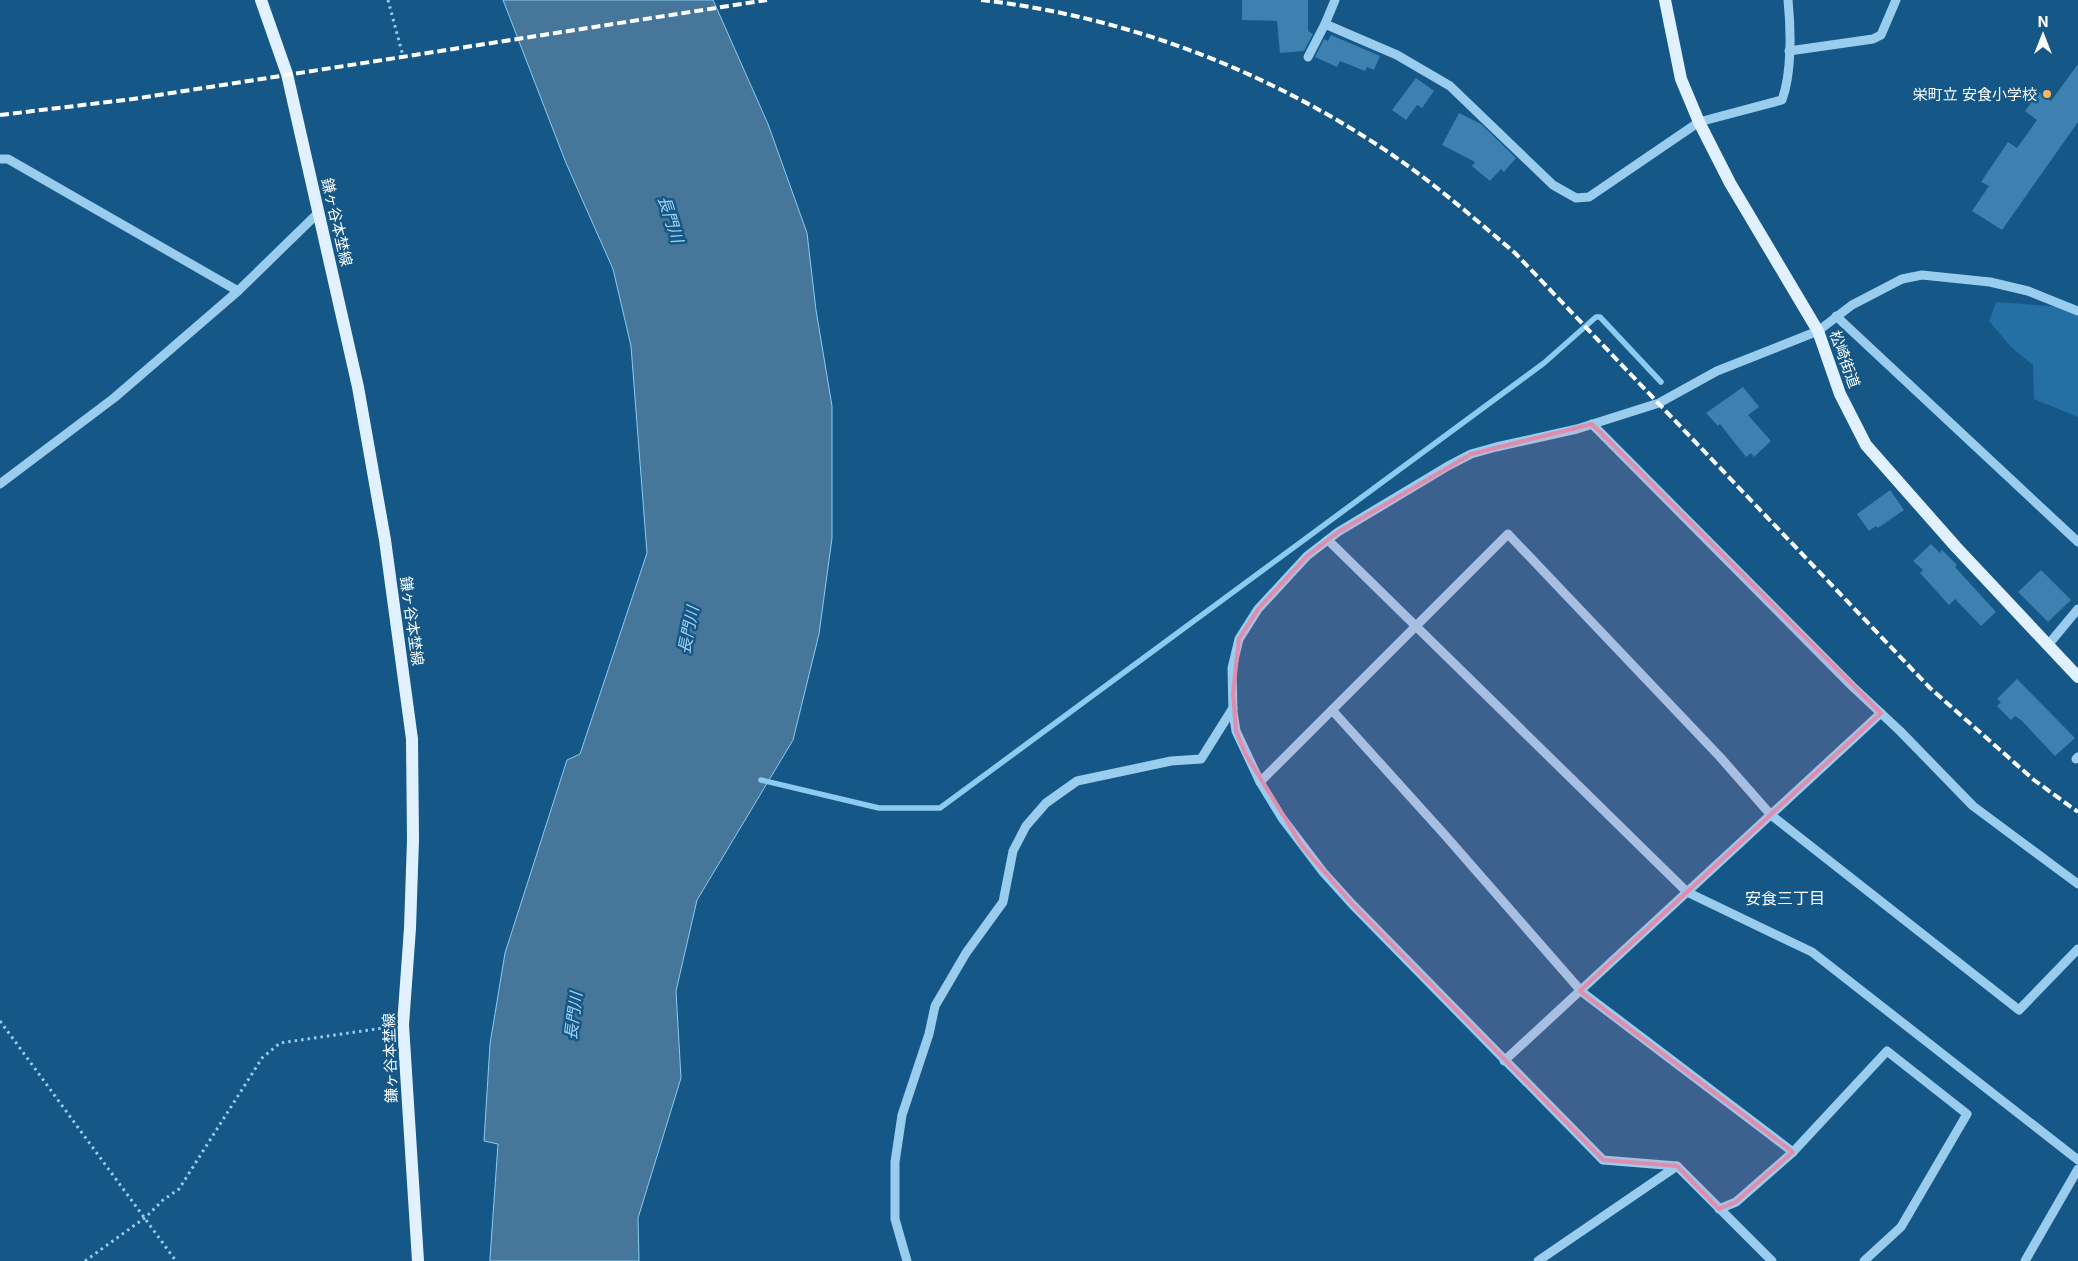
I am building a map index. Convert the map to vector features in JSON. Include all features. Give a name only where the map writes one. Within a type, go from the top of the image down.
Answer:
[{"type":"main road","name":"鎌ヶ谷本埜線","points":[[260,0],[286,74],[358,387],[385,540],[412,739],[414,840],[403,1026],[418,1261]]},
{"type":"main road","name":"松崎街道","points":[[1665,0],[1681,79],[1699,122],[1730,183],[1818,331],[1840,394],[1866,445],[1956,547],[2078,677]]},
{"type":"street","points":[[1308,57],[1335,0]]},
{"type":"street","points":[[1325,24],[1397,55],[1450,86],[1553,185],[1576,198],[1588,197],[1699,122],[1782,100],[1787,86],[1790,16],[1788,0]]},
{"type":"street","points":[[1789,51],[1873,39],[1881,35],[1896,0]]},
{"type":"street","points":[[0,159],[8,159],[238,291]]},
{"type":"street","points":[[0,484],[114,398],[238,291],[318,213]]},
{"type":"street","points":[[1772,1261],[1677,1166],[1603,1160],[1504,1062],[1323,872],[1282,818],[1260,782],[1236,731],[1233,708],[1232,668],[1239,639],[1258,609],[1282,580],[1328,540],[1379,507],[1471,454],[1592,424],[1658,403],[1717,372],[1818,331],[1852,305],[1902,279],[1922,275],[1990,282],[2028,292],[2078,311]]},
{"type":"street","points":[[1836,316],[2078,542]]},
{"type":"street","points":[[1592,424],[1973,806],[2078,884]]},
{"type":"street","points":[[1260,782],[1508,534],[1720,757],[1771,815],[2019,1010],[2078,949]]},
{"type":"street","points":[[1328,540],[1687,892],[1812,952],[2078,1160]]},
{"type":"street","points":[[2048,645],[2078,609]]},
{"type":"street","points":[[907,1261],[895,1219],[895,1162],[902,1115],[929,1034],[935,1006],[966,954],[1003,902],[1013,851],[1026,826],[1046,803],[1077,781],[1171,761],[1201,759],[1233,708]]},
{"type":"street","points":[[1332,710],[1444,834],[1581,991],[1793,1152]]},
{"type":"street","points":[[1504,1062],[1881,713]]},
{"type":"street","points":[[1719,1209],[1736,1202],[1793,1152],[1887,1051],[1967,1114],[1901,1227],[1864,1261]]},
{"type":"street","points":[[1538,1261],[1677,1166]]},
{"type":"street","points":[[2025,1261],[2078,1169]]},
{"type":"path","points":[[388,0],[403,56]]},
{"type":"path","points":[[0,1021],[146,1217],[176,1261]]},
{"type":"path","points":[[86,1261],[146,1217],[163,1200],[179,1188],[262,1058],[280,1043],[403,1026]]},
{"type":"highlighted area","points":[[1592,424],[1881,713],[1580,991],[1793,1152],[1736,1202],[1719,1209],[1677,1166],[1603,1160],[1352,904],[1302,846],[1246,755],[1236,731],[1233,693],[1239,639],[1258,609],[1307,556],[1338,532],[1471,454]]},
{"type":"shaded area","points":[[1996,302],[2078,308],[2078,417],[2034,399],[2033,365],[2011,347],[1989,321]]},
{"type":"water","name":"長門川","points":[[503,0],[713,0],[768,124],[807,233],[816,310],[832,406],[832,538],[819,634],[793,740],[697,900],[676,991],[681,1078],[638,1218],[639,1261],[490,1261],[498,1144],[484,1141],[490,1044],[505,953],[567,760],[580,754],[647,553],[631,346],[613,269],[566,163]]},
{"type":"building","points":[[1242,0],[1308,0],[1308,31],[1313,34],[1304,51],[1280,53],[1277,21],[1242,20]]},
{"type":"building","points":[[1331,35],[1380,56],[1374,70],[1367,67],[1365,71],[1340,61],[1337,67],[1315,57],[1324,39],[1328,41]]},
{"type":"building","points":[[2078,64],[2078,122],[2002,230],[1972,211],[1989,186],[1981,182],[2008,142],[2017,148],[2037,120],[2025,111],[2039,92],[2051,101]]},
{"type":"building","points":[[1416,78],[1434,91],[1422,108],[1417,105],[1406,120],[1392,110]]},
{"type":"building","points":[[1459,113],[1481,124],[1516,158],[1504,172],[1501,169],[1490,181],[1472,166],[1475,162],[1442,145]]},
{"type":"building","points":[[1743,387],[1759,407],[1748,415],[1771,441],[1754,457],[1751,453],[1746,457],[1720,424],[1718,426],[1706,413]]},
{"type":"building","points":[[1890,490],[1904,510],[1878,528],[1876,526],[1869,531],[1857,514]]},
{"type":"building","points":[[1931,544],[1940,553],[1942,550],[1957,565],[1955,567],[1996,612],[1981,626],[1955,599],[1949,605],[1920,573],[1923,570],[1913,561]]},
{"type":"building","points":[[2041,570],[2071,600],[2048,622],[2018,592]]},
{"type":"building","points":[[2017,679],[2075,738],[2055,756],[2021,720],[2015,716],[2011,720],[1997,706],[2001,702],[1997,699]]},
{"type":"waterway","points":[[761,780],[879,808],[940,808],[1544,363],[1596,317],[1600,317],[1661,382]]},
{"type":"railway","points":[[0,115],[133,99],[767,0]]},
{"type":"railway","points":[[981,0],[1036,8],[1090,20],[1143,34],[1195,52],[1246,73],[1296,97],[1344,124],[1407,165],[1515,253],[1930,688],[2034,780],[2078,812]]},
{"type":"place","name":"栄町立 安食小学校","points":[[2047,94]]},
{"type":"district","name":"安食三丁目","points":[[1785,898]]}]
